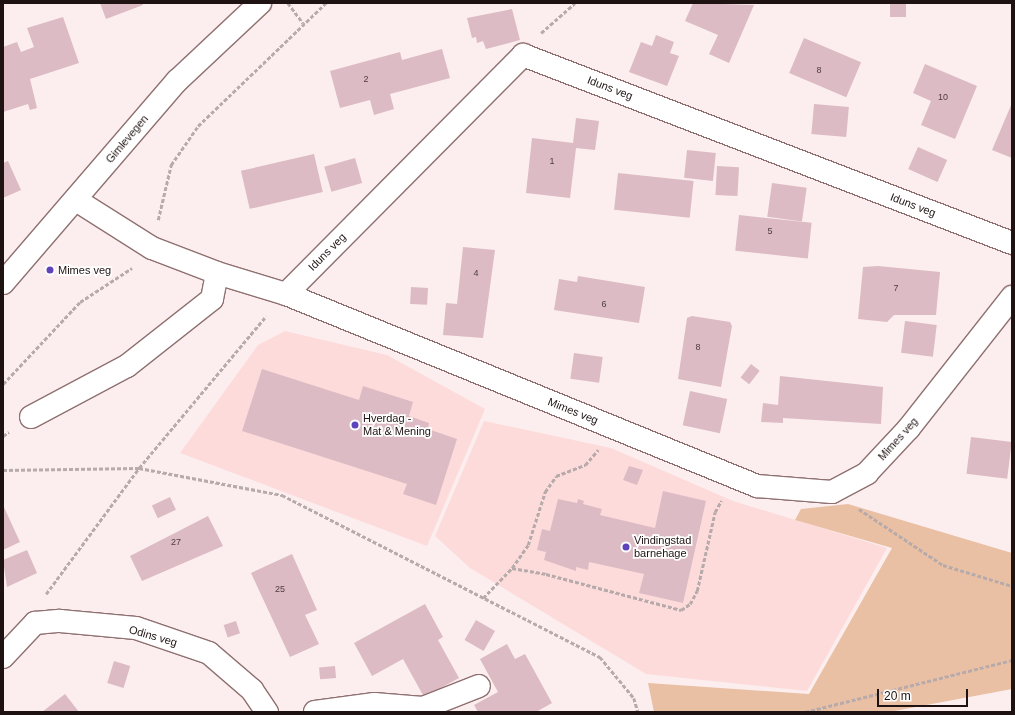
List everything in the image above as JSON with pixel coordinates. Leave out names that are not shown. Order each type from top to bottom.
[{"type":"street","name":"Gimlevegen","points":[[3,283],[177,81],[260,3]]},
{"type":"street","name":"Iduns veg","points":[[286,294],[523,55],[1012,243]]},
{"type":"street","name":"Mimes veg","points":[[76,200],[152,248],[217,273],[286,294],[757,486],[832,492],[867,472],[909,428],[1012,297]]},
{"type":"street","points":[[31,417],[127,366],[212,299],[217,273]]},
{"type":"street","name":"Odins veg","points":[[35,623],[60,621],[136,628],[209,654],[252,690],[267,712]]},
{"type":"street","points":[[3,657],[35,623]]},
{"type":"street","points":[[315,712],[374,704],[423,708],[479,686]]},
{"type":"path","points":[[288,3],[303,23]]},
{"type":"path","points":[[3,384],[80,302],[140,262],[152,248],[171,165],[198,126],[303,23],[326,3]]},
{"type":"path","points":[[523,55],[549,24],[575,3]]},
{"type":"path","points":[[35,623],[49,588],[139,468],[286,294]]},
{"type":"path","points":[[483,598],[512,568],[528,545],[545,492],[556,476],[585,465],[613,427]]},
{"type":"path","points":[[3,470],[139,468],[282,494],[600,657],[634,698],[638,712]]},
{"type":"path","points":[[512,568],[546,574],[681,610],[690,604],[697,591],[715,512],[736,477]]},
{"type":"path","points":[[832,492],[942,565],[1012,586]]},
{"type":"path","points":[[805,712],[1012,660]]},
{"type":"shaded area","points":[[285,331],[387,355],[485,409],[427,546],[180,453],[258,345]]},
{"type":"shaded area","points":[[484,421],[611,448],[733,501],[887,548],[807,691],[646,674],[470,568],[435,536]]},
{"type":"shaded area","points":[[848,504],[1012,553],[1012,689],[889,712],[654,712],[648,683],[809,694],[892,548],[795,520],[801,509]]},
{"type":"building","points":[[100,3],[142,3],[143,5],[106,19]]},
{"type":"building","points":[[693,3],[754,5],[729,63],[709,54],[718,35],[685,21]]},
{"type":"building","points":[[890,4],[906,4],[906,17],[890,17]]},
{"type":"building","points":[[512,9],[520,40],[486,49],[483,41],[477,43],[476,37],[472,38],[467,18]]},
{"type":"building","points":[[63,17],[79,63],[30,79],[37,108],[30,110],[28,104],[3,112],[3,47],[17,42],[21,52],[34,47],[27,28]]},
{"type":"building","points":[[656,35],[674,42],[670,53],[679,56],[667,86],[629,72],[641,42],[652,46]]},
{"type":"building","points":[[804,38],[861,62],[846,97],[789,73]]},
{"type":"building","points":[[442,49],[450,78],[390,94],[394,109],[374,115],[370,100],[340,108],[330,71],[400,52],[402,60]]},
{"type":"building","points":[[925,64],[977,86],[955,139],[921,125],[931,101],[913,93]]},
{"type":"building","points":[[1012,103],[1012,158],[992,150]]},
{"type":"building","points":[[814,104],[849,107],[846,137],[811,134]]},
{"type":"building","points":[[576,118],[599,121],[595,150],[576,148],[570,198],[526,193],[532,138],[573,143]]},
{"type":"building","points":[[918,147],[947,160],[937,182],[908,169]]},
{"type":"building","points":[[687,150],[716,153],[713,181],[684,178]]},
{"type":"building","points":[[314,154],[323,192],[250,209],[241,171]]},
{"type":"building","points":[[355,158],[362,183],[331,192],[324,167]]},
{"type":"building","points":[[8,161],[21,190],[3,198],[3,163]]},
{"type":"building","points":[[717,166],[739,167],[737,196],[715,195]]},
{"type":"building","points":[[618,173],[694,181],[690,218],[614,210]]},
{"type":"building","points":[[772,183],[807,188],[802,222],[767,217]]},
{"type":"building","points":[[739,215],[812,223],[808,258],[735,251]]},
{"type":"building","points":[[463,247],[495,250],[483,338],[443,335],[446,303],[457,304]]},
{"type":"building","points":[[878,266],[940,272],[936,315],[894,315],[887,322],[858,319],[863,267]]},
{"type":"building","points":[[578,276],[645,287],[639,323],[554,310],[559,279],[577,282]]},
{"type":"building","points":[[411,287],[428,288],[427,305],[410,304]]},
{"type":"building","points":[[692,316],[730,322],[732,326],[721,387],[678,379],[687,318]]},
{"type":"building","points":[[905,321],[937,325],[933,357],[901,353]]},
{"type":"building","points":[[574,353],[603,357],[599,383],[570,379]]},
{"type":"building","points":[[751,364],[760,371],[749,384],[741,377]]},
{"type":"building","points":[[262,369],[359,400],[363,386],[413,402],[409,416],[429,423],[428,429],[457,439],[436,505],[403,494],[407,484],[242,431]]},
{"type":"building","points":[[780,376],[883,387],[881,424],[783,418],[783,423],[761,422],[763,403],[778,405]]},
{"type":"building","points":[[690,391],[727,399],[720,433],[683,425]]},
{"type":"building","points":[[971,437],[1012,442],[1007,479],[966,474]]},
{"type":"building","points":[[629,466],[643,470],[637,485],[623,480]]},
{"type":"building","points":[[663,491],[706,501],[683,603],[639,593],[644,574],[589,562],[588,570],[576,567],[576,571],[544,560],[546,552],[537,550],[542,529],[550,531],[558,499],[577,503],[578,499],[584,501],[583,504],[602,509],[600,515],[655,528]]},
{"type":"building","points":[[170,497],[176,510],[158,518],[152,505]]},
{"type":"building","points":[[3,505],[20,542],[3,550]]},
{"type":"building","points":[[208,516],[223,546],[142,581],[130,556]]},
{"type":"building","points":[[27,550],[37,573],[7,587],[3,560]]},
{"type":"building","points":[[292,554],[317,610],[305,615],[319,644],[290,657],[251,573]]},
{"type":"building","points":[[425,604],[443,637],[438,640],[459,678],[424,697],[403,659],[372,676],[354,643]]},
{"type":"building","points":[[476,620],[495,631],[484,651],[464,640]]},
{"type":"building","points":[[236,621],[240,633],[228,637],[224,625]]},
{"type":"building","points":[[507,644],[515,659],[525,654],[552,703],[536,712],[478,712],[474,705],[498,692],[480,659]]},
{"type":"building","points":[[114,661],[130,666],[124,688],[107,683]]},
{"type":"building","points":[[335,666],[336,678],[320,679],[319,667]]},
{"type":"building","points":[[65,694],[79,712],[42,712]]},
{"type":"place","name":"Mimes veg","points":[[50,270]]},
{"type":"place","name":"Hverdag - Mat & Mening","points":[[355,425]]},
{"type":"place","name":"Vindingstad barnehage","points":[[626,547]]}]
